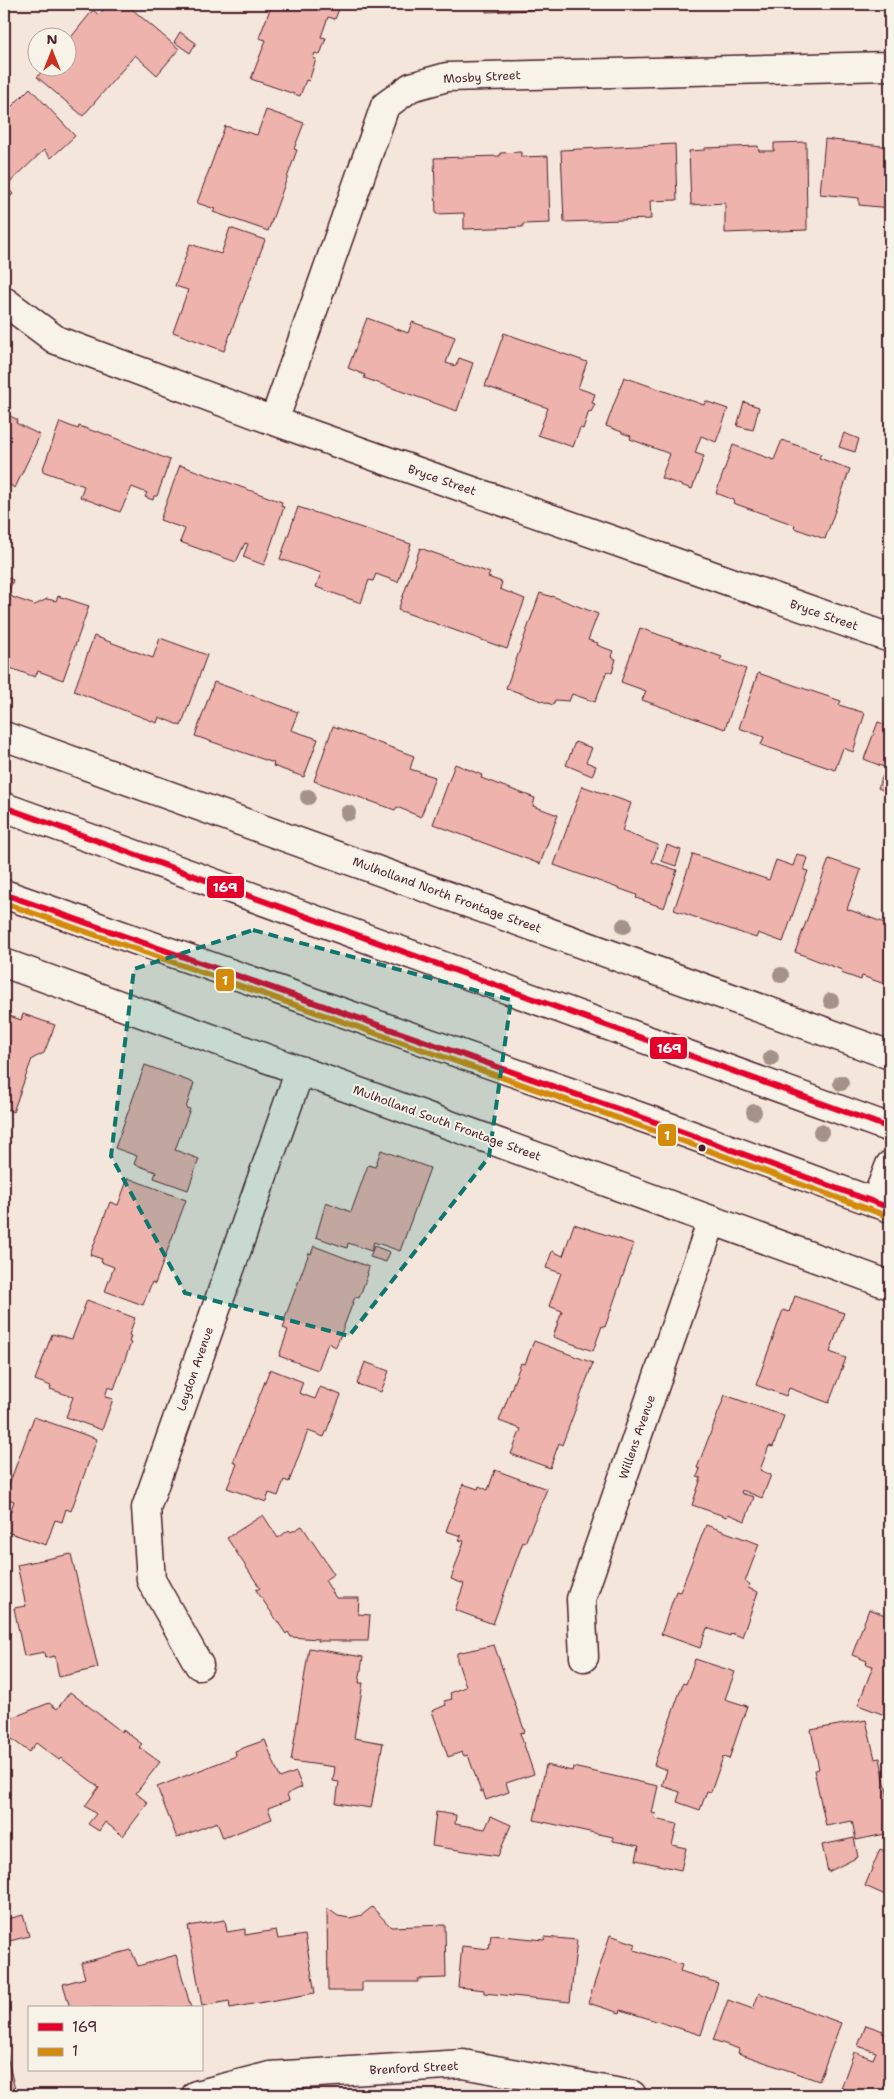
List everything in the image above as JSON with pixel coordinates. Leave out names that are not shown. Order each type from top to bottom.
[{"type":"street","name":"Mosby Street","points":[[274,421],[384,106],[411,87],[447,77],[890,66]]},
{"type":"street","name":"Bryce Street","points":[[4,300],[56,340],[274,421],[890,638]]},
{"type":"street","name":"Mulholland North Frontage Street","points":[[4,736],[890,1055]]},
{"type":"street","points":[[4,808],[890,1128]]},
{"type":"street","points":[[4,894],[672,1128],[883,1206],[890,1165]]},
{"type":"street","name":"Mulholland South Frontage Street","points":[[4,963],[890,1285]]},
{"type":"street","name":"Leydon Avenue","points":[[199,1665],[151,1580],[146,1508],[300,1070]]},
{"type":"street","name":"Willens Avenue","points":[[584,1657],[581,1599],[712,1220]]},
{"type":"street","name":"Brenford Street","points":[[196,2095],[270,2076],[463,2064],[632,2095]]},
{"type":"highlighted area","points":[[253,930],[511,1000],[489,1157],[349,1336],[185,1293],[111,1156],[134,969]]},
{"type":"building","points":[[108,4],[126,4],[179,49],[157,75],[135,55],[83,116],[38,78],[78,78],[78,29],[93,10],[99,15]]},
{"type":"building","points":[[272,4],[341,4],[335,19],[328,17],[321,37],[326,38],[320,55],[315,53],[313,58],[316,59],[309,81],[306,80],[300,96],[251,79],[266,40],[259,38]]},
{"type":"building","points":[[486,4],[571,4],[571,8],[486,12]]},
{"type":"building","points":[[629,4],[684,4],[629,6]]},
{"type":"building","points":[[180,32],[196,43],[190,53],[174,42]]},
{"type":"building","points":[[30,88],[75,136],[51,158],[44,150],[6,186],[13,194],[4,203],[4,108],[6,105],[9,109]]},
{"type":"building","points":[[266,110],[304,123],[294,149],[297,150],[268,231],[213,212],[215,209],[197,203],[225,126],[257,135]]},
{"type":"building","points":[[825,139],[890,147],[890,208],[859,205],[859,198],[820,194]]},
{"type":"building","points":[[806,142],[807,230],[725,233],[725,203],[691,205],[689,151],[705,150],[705,148],[758,146],[759,151],[774,151],[774,143]]},
{"type":"building","points":[[675,144],[677,200],[650,201],[651,219],[564,222],[561,150]]},
{"type":"building","points":[[521,152],[521,157],[548,156],[550,223],[523,224],[523,227],[464,229],[464,213],[436,214],[434,158],[500,156],[500,153]]},
{"type":"building","points":[[230,228],[265,240],[224,351],[173,332],[188,290],[175,286],[190,244],[221,254]]},
{"type":"building","points":[[367,318],[408,333],[412,322],[455,337],[446,363],[456,366],[459,358],[473,363],[457,411],[364,378],[365,375],[348,368]]},
{"type":"building","points":[[504,333],[587,362],[578,388],[595,394],[592,403],[595,404],[591,412],[589,411],[583,429],[580,428],[573,447],[538,435],[548,408],[485,386]]},
{"type":"building","points":[[624,377],[704,405],[705,401],[728,409],[716,442],[701,436],[695,453],[704,456],[692,489],[661,478],[670,454],[630,439],[631,436],[606,426]]},
{"type":"building","points":[[744,402],[759,407],[753,430],[737,426]]},
{"type":"building","points":[[4,413],[18,420],[16,423],[40,435],[15,488],[4,482]]},
{"type":"building","points":[[60,422],[78,429],[79,426],[97,431],[170,460],[157,496],[154,496],[153,500],[145,497],[147,493],[132,487],[120,512],[80,497],[84,486],[42,471]]},
{"type":"building","points":[[844,433],[859,439],[855,452],[839,447]]},
{"type":"building","points":[[782,440],[821,454],[819,458],[850,469],[825,539],[794,528],[795,525],[733,503],[734,500],[716,493],[733,445],[774,460]]},
{"type":"building","points":[[180,465],[282,502],[281,506],[284,507],[264,565],[243,557],[248,544],[245,543],[236,562],[180,542],[185,529],[160,520]]},
{"type":"building","points":[[298,507],[411,544],[398,582],[376,574],[373,581],[369,580],[361,603],[316,587],[321,573],[280,559]]},
{"type":"building","points":[[420,548],[490,573],[488,577],[502,582],[500,589],[525,599],[507,649],[398,610]]},
{"type":"building","points":[[4,576],[13,580],[9,591],[12,597],[35,605],[47,599],[56,601],[58,596],[89,606],[63,680],[38,671],[35,677],[10,668],[9,670],[4,669]]},
{"type":"building","points":[[540,593],[598,614],[588,640],[613,651],[611,657],[616,659],[612,673],[607,671],[595,702],[572,694],[569,701],[555,700],[553,705],[506,688]]},
{"type":"building","points":[[640,628],[722,657],[720,660],[746,669],[725,729],[642,700],[646,691],[621,682]]},
{"type":"building","points":[[94,636],[153,658],[160,638],[207,655],[181,726],[159,717],[157,723],[74,691]]},
{"type":"building","points":[[758,673],[841,701],[839,705],[865,713],[853,752],[843,748],[835,770],[761,745],[764,737],[739,728]]},
{"type":"building","points":[[214,682],[298,712],[291,730],[318,739],[304,777],[273,766],[274,763],[195,736]]},
{"type":"building","points":[[878,722],[890,726],[890,793],[878,788],[886,768],[864,759]]},
{"type":"building","points":[[333,726],[414,756],[410,769],[435,777],[421,817],[397,807],[395,810],[314,781]]},
{"type":"building","points":[[575,742],[592,748],[586,762],[596,766],[592,776],[566,765]]},
{"type":"building","points":[[455,764],[482,775],[481,778],[535,798],[533,806],[558,815],[540,864],[433,824]]},
{"type":"building","points":[[582,786],[631,803],[622,831],[658,845],[652,862],[677,870],[664,908],[636,898],[637,895],[554,865]]},
{"type":"building","points":[[667,845],[681,850],[676,866],[661,861]]},
{"type":"building","points":[[693,854],[769,880],[776,860],[793,866],[797,854],[808,858],[804,870],[808,871],[783,942],[758,933],[756,938],[674,910]]},
{"type":"building","points":[[829,859],[861,870],[847,909],[890,925],[890,986],[862,976],[861,980],[841,973],[842,970],[795,952]]},
{"type":"building","points":[[4,1014],[21,1020],[23,1014],[55,1025],[44,1053],[32,1059],[13,1112],[4,1108]]},
{"type":"building","points":[[145,1065],[194,1083],[186,1108],[190,1109],[175,1150],[199,1159],[188,1190],[154,1178],[156,1172],[134,1164],[137,1156],[115,1148]]},
{"type":"building","points":[[381,1150],[430,1168],[400,1251],[374,1242],[371,1251],[348,1243],[347,1248],[316,1237],[326,1202],[351,1212],[368,1165],[375,1167]]},
{"type":"building","points":[[128,1178],[186,1200],[155,1284],[152,1282],[143,1305],[105,1291],[114,1267],[101,1262],[102,1259],[90,1255],[110,1202],[118,1205]]},
{"type":"building","points":[[574,1224],[634,1244],[605,1327],[602,1326],[593,1351],[553,1337],[562,1311],[549,1306],[561,1273],[546,1268],[552,1251],[563,1256]]},
{"type":"building","points":[[314,1246],[369,1267],[359,1298],[355,1297],[336,1347],[328,1343],[318,1370],[279,1356],[288,1330],[283,1328],[286,1321],[284,1320],[309,1253],[311,1254]]},
{"type":"building","points":[[374,1246],[390,1252],[386,1262],[370,1257]]},
{"type":"building","points":[[795,1296],[844,1313],[830,1352],[846,1358],[829,1403],[789,1388],[786,1396],[756,1385],[783,1310],[789,1312]]},
{"type":"building","points":[[87,1300],[135,1318],[129,1335],[131,1336],[129,1342],[131,1343],[114,1389],[108,1387],[105,1397],[113,1399],[102,1430],[66,1417],[73,1397],[50,1389],[51,1386],[35,1380],[52,1334],[72,1339]]},
{"type":"building","points":[[534,1341],[593,1363],[562,1445],[559,1443],[550,1468],[511,1454],[521,1429],[499,1421],[521,1363],[525,1364]]},
{"type":"building","points":[[365,1362],[389,1371],[381,1392],[357,1384]]},
{"type":"building","points":[[270,1369],[303,1382],[299,1393],[315,1399],[320,1387],[341,1395],[324,1437],[308,1431],[289,1482],[284,1480],[278,1496],[269,1493],[266,1502],[227,1488],[237,1464],[233,1462]]},
{"type":"building","points":[[725,1395],[784,1416],[773,1447],[769,1446],[760,1470],[771,1475],[762,1498],[742,1490],[741,1493],[754,1497],[745,1521],[728,1514],[727,1517],[692,1505],[701,1478],[697,1477],[700,1469],[697,1468]]},
{"type":"building","points":[[34,1417],[97,1439],[71,1511],[66,1509],[62,1522],[55,1520],[46,1545],[4,1531],[14,1501],[4,1498]]},
{"type":"building","points":[[495,1470],[547,1489],[525,1543],[523,1542],[493,1624],[455,1610],[464,1584],[451,1579],[464,1541],[459,1540],[461,1536],[446,1531],[463,1484],[478,1489],[479,1486],[488,1490]]},
{"type":"building","points":[[263,1515],[278,1538],[289,1530],[291,1532],[302,1526],[334,1574],[325,1580],[336,1598],[359,1598],[358,1614],[370,1615],[368,1641],[318,1641],[318,1639],[291,1637],[288,1632],[286,1634],[256,1590],[260,1588],[227,1538]]},
{"type":"building","points":[[706,1525],[759,1544],[745,1582],[750,1584],[748,1588],[758,1592],[742,1637],[731,1633],[730,1636],[707,1628],[700,1648],[661,1634],[676,1591],[680,1592]]},
{"type":"building","points":[[71,1554],[98,1668],[59,1677],[55,1656],[45,1658],[44,1652],[24,1656],[14,1608],[26,1606],[17,1565]]},
{"type":"building","points":[[869,1609],[885,1615],[886,1612],[889,1613],[890,1609],[890,1717],[858,1705],[873,1666],[866,1664],[867,1661],[852,1655]]},
{"type":"building","points":[[494,1645],[525,1732],[520,1733],[534,1774],[506,1783],[509,1792],[486,1800],[483,1791],[481,1792],[468,1755],[464,1756],[462,1752],[448,1757],[432,1711],[446,1705],[444,1701],[452,1699],[450,1693],[466,1687],[457,1660],[457,1653]]},
{"type":"building","points":[[309,1648],[363,1657],[359,1683],[363,1683],[354,1738],[383,1743],[371,1808],[336,1803],[339,1782],[333,1781],[335,1767],[291,1761]]},
{"type":"building","points":[[695,1659],[735,1672],[725,1699],[747,1706],[729,1759],[723,1757],[711,1792],[707,1791],[700,1810],[677,1802],[680,1792],[662,1786],[667,1770],[654,1765],[683,1683],[686,1684]]},
{"type":"building","points":[[70,1692],[122,1732],[123,1730],[142,1744],[139,1747],[160,1762],[136,1793],[148,1803],[123,1836],[105,1822],[99,1831],[88,1824],[96,1814],[85,1806],[99,1787],[61,1758],[59,1760],[36,1743],[29,1752],[4,1733],[4,1721],[49,1703],[57,1709]]},
{"type":"building","points":[[866,1720],[875,1759],[880,1758],[890,1807],[890,1833],[856,1840],[852,1821],[826,1826],[814,1770],[819,1769],[811,1730]]},
{"type":"building","points":[[265,1740],[280,1778],[296,1772],[302,1787],[287,1794],[289,1800],[268,1808],[272,1819],[223,1838],[217,1822],[177,1838],[157,1787],[236,1756],[235,1751]]},
{"type":"building","points":[[546,1765],[572,1771],[573,1767],[658,1786],[652,1813],[656,1814],[655,1819],[677,1824],[672,1845],[686,1848],[681,1870],[636,1860],[639,1846],[613,1841],[613,1837],[534,1820]]},
{"type":"building","points":[[436,1812],[456,1815],[455,1824],[485,1829],[491,1816],[511,1825],[498,1856],[432,1846]]},
{"type":"building","points":[[854,1838],[858,1857],[828,1872],[822,1845]]},
{"type":"building","points":[[880,1849],[890,1853],[890,1897],[865,1886]]},
{"type":"building","points":[[372,1907],[391,1927],[445,1925],[446,1978],[418,1979],[418,1982],[362,1982],[362,1991],[328,1991],[327,1908],[338,1916],[350,1918],[362,1915]]},
{"type":"building","points":[[23,1915],[29,1936],[6,1942],[4,1920]]},
{"type":"building","points":[[225,1920],[227,1932],[245,1929],[245,1935],[276,1930],[278,1939],[305,1935],[315,1993],[230,2008],[229,2001],[202,2006],[188,1926]]},
{"type":"building","points":[[491,1935],[544,1940],[545,1937],[577,1940],[570,2002],[484,1993],[484,1990],[458,1987],[462,1946],[489,1949]]},
{"type":"building","points":[[610,1935],[636,1944],[634,1950],[682,1965],[680,1971],[718,1983],[701,2035],[621,2010],[620,2013],[588,2003]]},
{"type":"building","points":[[131,1950],[138,1966],[176,1955],[190,2006],[69,2006],[63,1984],[85,1978],[81,1963]]},
{"type":"building","points":[[759,1993],[841,2023],[819,2081],[738,2053],[739,2049],[713,2040],[728,2000],[753,2009]]},
{"type":"building","points":[[866,2025],[883,2031],[882,2033],[890,2036],[890,2095],[860,2095],[841,2088],[854,2052],[873,2059],[876,2052],[858,2046]]},
{"type":"building","points":[[4,2043],[15,2090],[4,2093]]},
{"type":"transit line","name":"169","points":[[4,807],[890,1128]]},
{"type":"transit line","name":"169","points":[[4,894],[672,1128],[890,1208]]},
{"type":"transit line","name":"1","points":[[4,903],[669,1136],[887,1216]]}]
